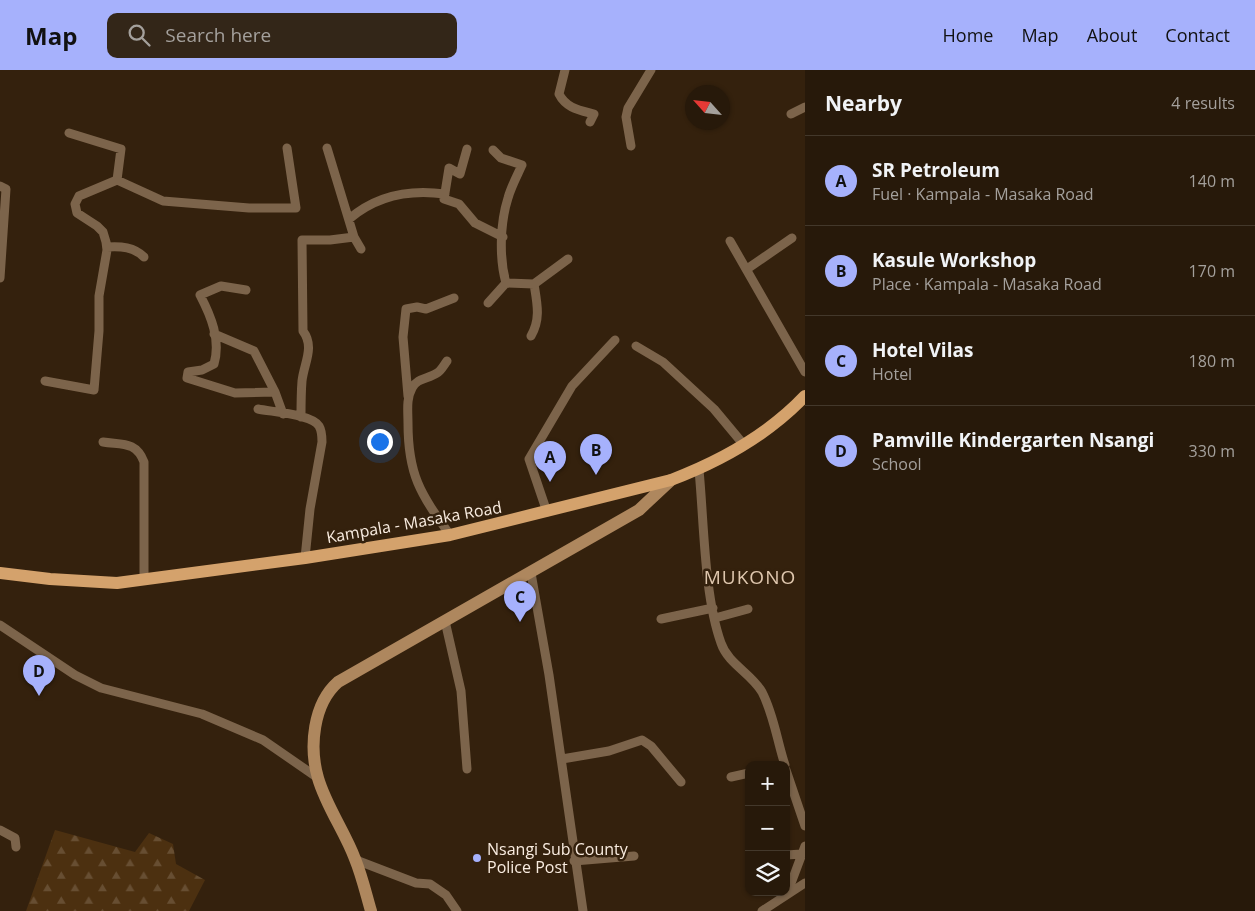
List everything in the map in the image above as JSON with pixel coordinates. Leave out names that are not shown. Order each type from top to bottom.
[{"type":"main road","name":"Kampala - Masaka Road","points":[[0,573],[50,579],[117,583],[305,558],[450,535],[671,480],[699,470],[762,434],[805,396]]},
{"type":"street","points":[[565,70],[558,94],[562,100],[573,108],[594,114],[590,122]]},
{"type":"street","points":[[631,146],[626,117],[628,108],[651,70]]},
{"type":"street","points":[[791,114],[805,107]]},
{"type":"street","points":[[69,133],[121,149],[117,180]]},
{"type":"street","points":[[45,381],[94,390],[100,331],[99,296],[107,247],[103,232],[77,213],[75,204],[79,196],[117,180],[163,201],[249,208],[296,208],[288,148]]},
{"type":"street","points":[[327,148],[354,237],[362,249]]},
{"type":"street","points":[[468,149],[460,174],[449,168],[444,199],[458,204],[475,223],[503,236]]},
{"type":"street","points":[[493,150],[502,158],[522,165],[507,198],[502,268],[506,284]]},
{"type":"street","points":[[0,186],[6,189],[0,278]]},
{"type":"street","points":[[349,219],[370,203],[406,191],[445,194]]},
{"type":"street","points":[[301,417],[302,380],[309,348],[308,338],[303,331],[302,240],[354,237]]},
{"type":"street","points":[[747,269],[792,238]]},
{"type":"street","points":[[730,241],[805,372]]},
{"type":"street","points":[[107,247],[118,246],[138,250],[144,257]]},
{"type":"street","points":[[488,303],[506,284],[534,284],[568,259]]},
{"type":"street","points":[[532,336],[538,325],[538,304],[534,284]]},
{"type":"street","points":[[246,290],[221,286],[200,295],[212,320],[217,354],[214,364],[202,370],[188,372],[187,378],[235,393],[275,392]]},
{"type":"street","points":[[450,535],[423,498],[412,474],[408,446],[408,399],[403,337],[406,309],[417,307],[426,309],[454,298]]},
{"type":"street","points":[[214,334],[254,352],[275,392],[283,414]]},
{"type":"street","points":[[547,512],[530,459],[572,386],[615,340]]},
{"type":"street","points":[[636,346],[663,362],[714,409],[744,445]]},
{"type":"street","points":[[408,399],[412,388],[418,381],[438,373],[447,361]]},
{"type":"street","points":[[258,409],[312,419],[319,425],[322,442],[310,509],[305,558]]},
{"type":"street","points":[[102,442],[131,446],[139,451],[144,462],[144,580]]},
{"type":"street","points":[[699,470],[715,618],[725,651],[751,676],[762,692],[771,715],[782,761]]},
{"type":"street","points":[[371,911],[356,860],[318,778],[315,728],[318,711],[330,689],[338,682],[639,510],[671,480]]},
{"type":"street","points":[[531,572],[562,759],[574,861],[583,911]]},
{"type":"street","points":[[661,619],[713,608]]},
{"type":"street","points":[[715,618],[748,609]]},
{"type":"street","points":[[445,621],[461,691],[468,769]]},
{"type":"street","points":[[0,625],[75,676],[101,688],[211,718],[263,740],[318,778]]},
{"type":"street","points":[[562,759],[609,751],[642,740],[651,746],[681,782]]},
{"type":"street","points":[[732,778],[745,774]]},
{"type":"street","points":[[790,785],[805,826]]},
{"type":"street","points":[[0,830],[15,838],[16,847]]},
{"type":"street","points":[[790,854],[803,850]]},
{"type":"street","points":[[790,886],[803,850]]},
{"type":"street","points":[[574,861],[634,856]]},
{"type":"street","points":[[356,860],[416,884],[430,884],[446,895],[457,911]]},
{"type":"street","points":[[790,892],[805,883]]},
{"type":"street","points":[[762,911],[784,896]]},
{"type":"green space","points":[[55,830],[135,852],[149,833],[173,844],[176,864],[205,880],[189,911],[26,911]]},
{"type":"place","name":"Kasule Workshop","points":[[596,475]]},
{"type":"place","name":"SR Petroleum","points":[[550,482]]},
{"type":"place","name":"Hotel Vilas","points":[[520,622]]},
{"type":"place","name":"Pamville Kindergarten Nsangi","points":[[39,696]]},
{"type":"place","name":"Nsangi Sub County Police Post","points":[[477,858]]},
{"type":"district","name":"MUKONO","points":[[750,577]]}]
